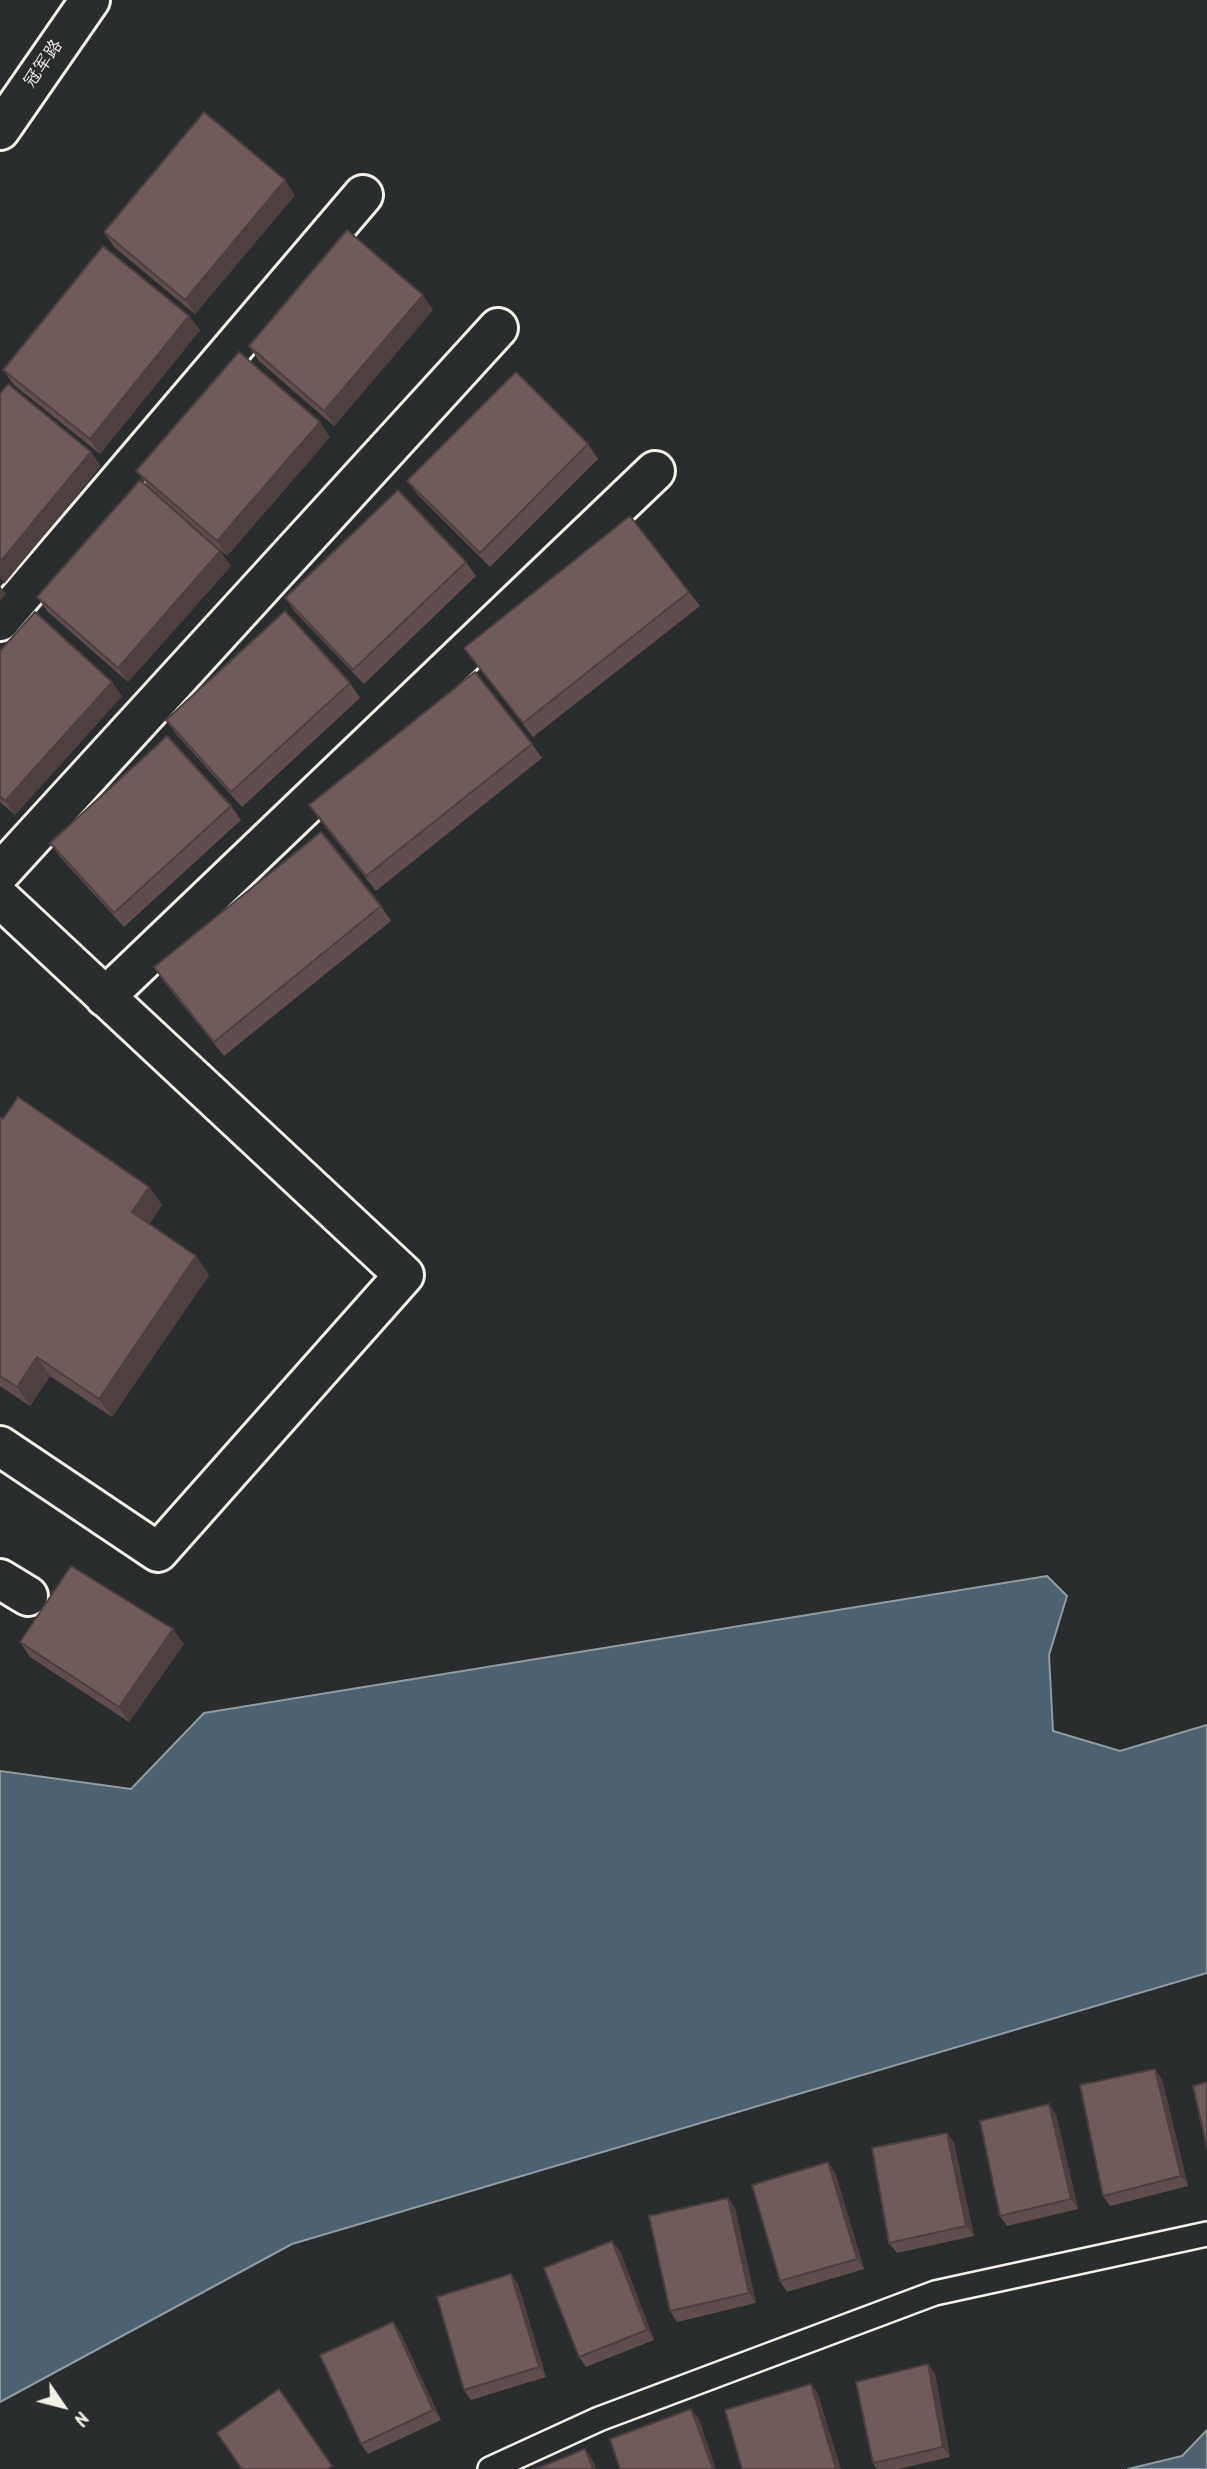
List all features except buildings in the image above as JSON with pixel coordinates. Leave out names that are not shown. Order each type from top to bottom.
[{"type":"street","name":"冠军路","points":[[0,130],[90,0]]},
{"type":"street","points":[[0,621],[363,195]]},
{"type":"street","points":[[0,873],[498,328]]},
{"type":"street","points":[[105,997],[655,471]]},
{"type":"street","points":[[0,898],[404,1275],[158,1552],[0,1446]]},
{"type":"lane","points":[[490,2469],[599,2420],[935,2293],[1207,2234]]},
{"type":"water","points":[[1047,1576],[1067,1596],[1049,1655],[1053,1731],[1120,1751],[1207,1725],[1207,1973],[292,2244],[0,2402],[0,1771],[131,1789],[204,1713]]},
{"type":"water","points":[[1207,2430],[1207,2469],[1128,2469],[1182,2456]]}]
